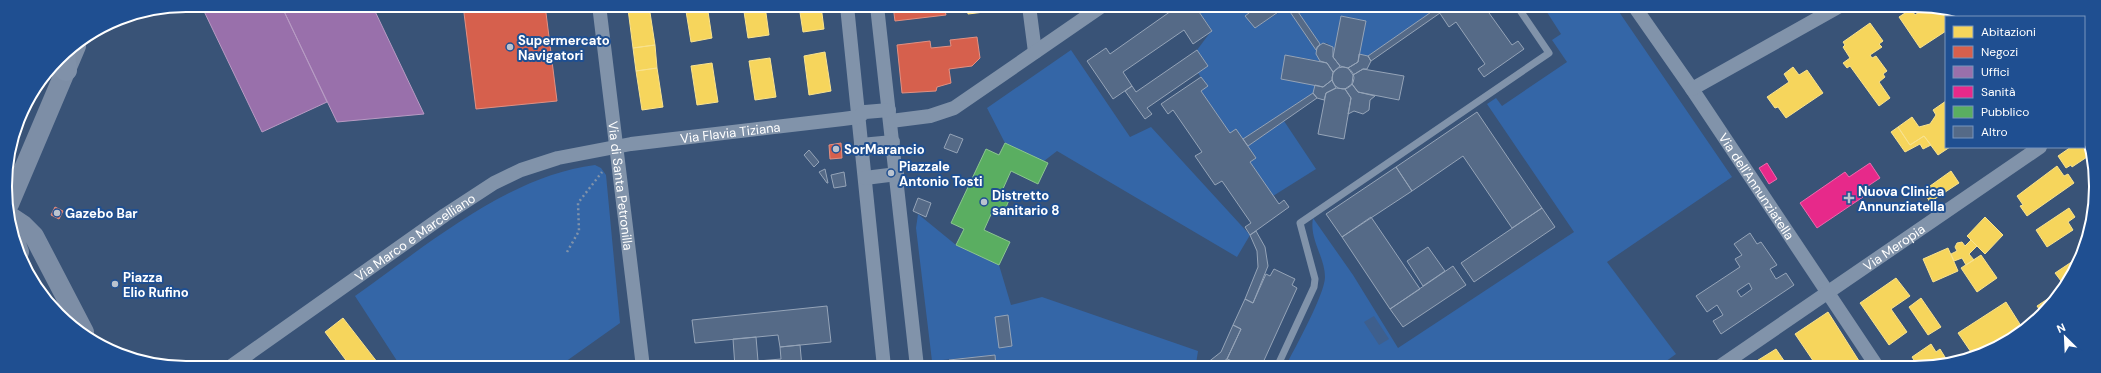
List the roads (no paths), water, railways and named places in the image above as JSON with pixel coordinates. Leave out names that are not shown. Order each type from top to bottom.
[{"type":"main road","points":[[12,196],[65,62]]},
{"type":"main road","points":[[15,220],[34,236],[81,325]]},
{"type":"street","name":"Via di Santa Petronilla","points":[[600,12],[642,361]]},
{"type":"street","points":[[848,12],[883,361]]},
{"type":"street","points":[[879,12],[916,361]]},
{"type":"street","points":[[1030,12],[1034,52]]},
{"type":"street","points":[[858,117],[865,112],[890,115],[930,116],[954,108],[1093,12]]},
{"type":"street","name":"Via dell'Annunziatella","points":[[1638,12],[1692,89],[1873,361]]},
{"type":"street","points":[[1692,89],[1829,12]]},
{"type":"street","name":"Via Flavia Tiziana","points":[[617,146],[858,117]]},
{"type":"street","points":[[861,146],[893,142]]},
{"type":"street","name":"Via Marco e Marcelliano","points":[[237,361],[445,214],[494,183],[521,170],[546,161],[617,146]]},
{"type":"street","name":"Via Meropia","points":[[1730,361],[2039,148]]},
{"type":"street","points":[[865,178],[897,174]]},
{"type":"lane","points":[[1280,361],[1314,288],[1315,279],[1300,222],[1549,53],[1521,12]]},
{"type":"place","name":"Supermercato Navigatori","points":[[510,47]]},
{"type":"place","name":"SorMarancio","points":[[836,149]]},
{"type":"place","name":"Piazzale Antonio Tosti","points":[[891,173]]},
{"type":"place","name":"Nuova Clinica Annunziatella","points":[[1849,198]]},
{"type":"place","name":"Distretto sanitario 8","points":[[984,202]]},
{"type":"place","name":"Gazebo Bar","points":[[57,213]]},
{"type":"place","name":"Piazza Elio Rufino","points":[[115,284]]}]
